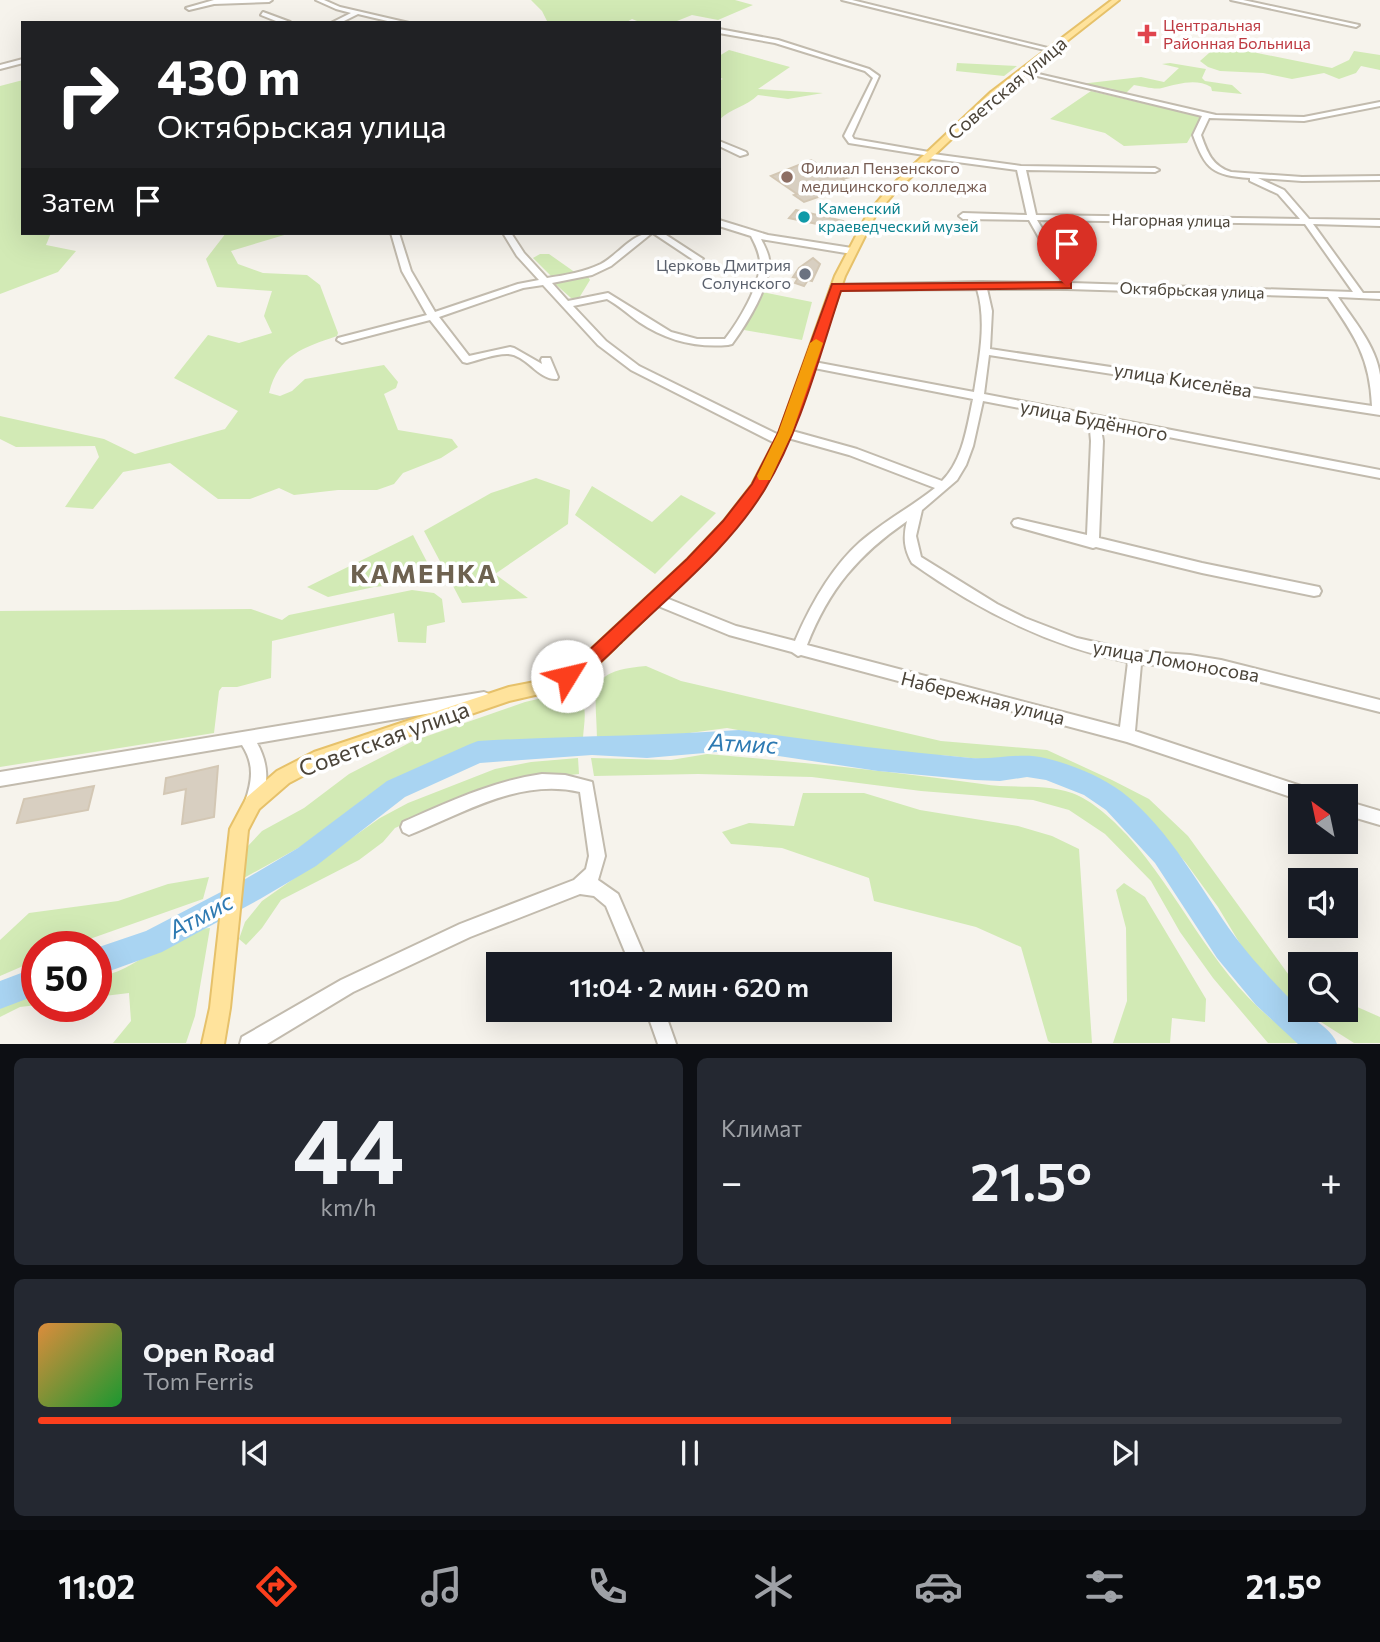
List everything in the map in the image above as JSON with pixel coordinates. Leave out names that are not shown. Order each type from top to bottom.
[{"type":"main road","name":"Советская улица","points":[[253,803],[284,777],[320,758],[509,694],[542,687],[567,676],[590,661],[729,525],[758,487],[783,437],[836,287],[871,215],[892,190],[994,93],[1116,0]]},
{"type":"main road","points":[[213,1044],[239,829],[253,803]]},
{"type":"street","points":[[189,8],[214,2],[269,0]]},
{"type":"street","points":[[319,0],[397,21]]},
{"type":"street","points":[[845,0],[1053,50]]},
{"type":"street","points":[[1234,0],[1356,25]]},
{"type":"street","points":[[338,21],[358,12]]},
{"type":"street","points":[[263,14],[282,21]]},
{"type":"street","points":[[721,31],[776,41],[867,70],[877,77],[848,136],[852,141],[1021,168],[1155,170]]},
{"type":"street","points":[[0,67],[21,62]]},
{"type":"street","points":[[1023,71],[1206,116],[1304,119],[1378,104]]},
{"type":"street","points":[[1206,116],[1197,135],[1206,159],[1220,171],[1243,176],[1282,192],[1360,295]]},
{"type":"street","points":[[721,144],[743,154]]},
{"type":"street","points":[[1021,168],[1032,218],[1064,273],[1067,286]]},
{"type":"street","points":[[1243,176],[1376,178],[1380,187]]},
{"type":"street","name":"Нагорная улица","points":[[963,216],[1380,223]]},
{"type":"street","points":[[721,224],[755,236],[852,251]]},
{"type":"street","points":[[396,235],[404,269],[419,300],[467,360],[510,350],[533,361],[552,377],[546,360]]},
{"type":"street","points":[[508,235],[520,254],[602,343],[635,368],[783,437],[853,452],[942,486]]},
{"type":"street","points":[[342,340],[433,316],[521,286],[589,273],[608,264],[645,235]]},
{"type":"street","points":[[660,235],[698,259]]},
{"type":"street","points":[[566,304],[608,296],[649,325],[688,343],[728,342],[737,331],[765,265],[764,251],[755,236]]},
{"type":"street","points":[[798,650],[806,629],[852,558],[916,511],[954,477],[962,463],[986,351],[988,308],[981,285]]},
{"type":"street","name":"Октябрьская улица","points":[[836,287],[1067,286],[1380,296]]},
{"type":"street","points":[[1331,295],[1367,345],[1378,377],[1379,410]]},
{"type":"street","name":"улица Киселёва","points":[[986,351],[1379,410]]},
{"type":"street","name":"улица Будённого","points":[[809,364],[1380,474]]},
{"type":"street","points":[[1087,419],[1095,429],[1097,441],[1093,542]]},
{"type":"street","name":"улица Ломоносова","points":[[916,511],[909,530],[910,549],[916,560],[937,575],[1041,630],[1073,642],[1135,657],[1199,663],[1380,706]]},
{"type":"street","points":[[1018,523],[1314,591]]},
{"type":"street","name":"Набережная улица","points":[[656,599],[734,631],[1127,735],[1288,789]]},
{"type":"street","points":[[1127,735],[1135,657]]},
{"type":"street","name":"Советская улица","points":[[0,779],[509,694]]},
{"type":"street","points":[[246,738],[258,756],[260,768],[261,779],[253,803]]},
{"type":"street","points":[[249,1044],[371,975],[466,930],[580,886],[593,873],[597,856],[587,787],[561,780],[535,782],[483,796],[409,827]]},
{"type":"street","points":[[1358,812],[1380,818]]},
{"type":"street","points":[[580,886],[597,888],[612,900],[634,952]]},
{"type":"street","points":[[659,1022],[667,1044]]},
{"type":"green space","points":[[531,0],[735,0],[753,5],[718,20],[692,15],[677,21],[547,21]]},
{"type":"green space","points":[[1218,45],[1332,68],[1349,60],[1354,51],[1380,55],[1380,70],[1361,66],[1356,73],[1339,79],[1324,73],[1292,79],[1263,73],[1220,71],[1200,61]]},
{"type":"green space","points":[[729,50],[790,67],[758,89],[823,93],[788,99],[758,95],[721,118],[721,55]]},
{"type":"green space","points":[[957,63],[1017,66],[1004,76],[956,71]]},
{"type":"green space","points":[[1162,64],[1206,69],[1202,78],[1205,81],[1232,85],[1242,94],[1212,91],[1211,87],[1205,84],[1193,82],[1159,88],[1134,85],[1125,94],[1114,92],[1113,89],[1080,84],[1141,77],[1164,82],[1179,68]]},
{"type":"green space","points":[[21,81],[21,235],[50,235],[46,245],[76,251],[58,272],[0,294],[0,86]]},
{"type":"green space","points":[[1091,91],[1202,117],[1187,143],[1124,146],[1105,133],[1050,119]]},
{"type":"green space","points":[[224,235],[284,235],[231,251],[238,264],[263,273],[307,275],[320,285],[337,336],[294,354],[279,369],[269,393],[280,396],[292,391],[305,379],[384,365],[398,382],[396,388],[384,394],[398,430],[452,439],[458,447],[441,458],[403,473],[394,484],[377,490],[338,490],[294,495],[279,488],[250,499],[218,499],[170,463],[123,472],[93,509],[65,507],[99,457],[95,446],[16,447],[0,439],[0,416],[104,439],[135,454],[225,429],[238,411],[174,378],[208,335],[239,343],[272,333],[264,316],[272,291],[217,287],[206,259]]},
{"type":"green space","points":[[540,254],[549,254],[576,273],[552,277],[533,258]]},
{"type":"green space","points":[[587,275],[590,280],[579,298],[571,298],[553,282]]},
{"type":"green space","points":[[762,292],[812,302],[802,340],[744,330]]},
{"type":"green space","points":[[536,478],[570,490],[568,524],[495,574],[528,598],[462,603],[424,531],[491,493]]},
{"type":"green space","points":[[592,486],[652,522],[681,495],[716,513],[655,574],[575,515]]},
{"type":"green space","points":[[413,535],[439,585],[422,582],[374,587],[328,597],[307,587]]},
{"type":"green space","points":[[412,590],[434,593],[442,599],[445,622],[427,626],[426,643],[398,642],[394,613],[272,641],[271,678],[237,687],[222,687],[219,691],[214,733],[0,767],[0,611],[251,609],[282,620],[289,615]]},
{"type":"green space","points":[[646,666],[681,681],[941,741],[1047,750],[1112,780],[1149,799],[1188,836],[1288,974],[1288,998],[1245,952],[1218,907],[1155,827],[1093,784],[1034,759],[1011,762],[940,755],[896,755],[848,750],[727,728],[622,742],[597,742],[598,687],[603,679],[612,673]]},
{"type":"green space","points":[[572,691],[584,705],[583,738],[503,741],[469,749],[366,797],[311,841],[242,879],[247,847],[262,831],[304,808],[349,774],[413,741],[525,702]]},
{"type":"green space","points":[[707,754],[993,785],[1050,788],[1080,796],[1102,811],[1127,835],[1227,973],[1249,999],[1305,1043],[1268,1043],[1213,978],[1180,932],[1151,881],[1105,834],[1069,810],[1033,800],[921,791],[812,777],[698,774],[594,776],[591,758],[671,760]]},
{"type":"green space","points":[[578,758],[579,774],[496,784],[395,828],[383,842],[359,860],[281,900],[262,928],[246,945],[239,939],[245,922],[262,901],[380,818],[408,803],[495,769],[531,762]]},
{"type":"green space","points":[[803,793],[864,793],[920,810],[1018,826],[1052,836],[1079,849],[1092,1043],[1048,1041],[1021,947],[976,927],[874,901],[869,878],[782,848],[731,844],[722,832],[749,823],[794,826]]},
{"type":"green space","points":[[209,877],[203,899],[112,931],[21,931],[21,967],[0,976],[0,940],[29,913],[118,901],[168,884]]},
{"type":"green space","points":[[1124,883],[1145,897],[1206,999],[1205,1022],[1172,1018],[1170,1043],[1113,1043],[1127,1001],[1126,928],[1116,890]]},
{"type":"green space","points":[[210,928],[195,1016],[186,1043],[113,1043],[131,1021],[129,993],[112,995],[112,974],[166,943],[194,931]]},
{"type":"green space","points":[[21,994],[21,1007],[0,1017],[0,1003]]},
{"type":"green space","points":[[1358,1007],[1380,1017],[1380,1043],[1354,1043],[1321,1022],[1358,1022]]},
{"type":"building","points":[[811,160],[829,171],[837,168],[850,177],[842,179],[859,190],[849,194],[841,189],[804,202],[771,176]]},
{"type":"building","points":[[796,210],[843,221],[841,229],[789,218]]},
{"type":"building","name":"Церковь Дмитрия Солунского","points":[[813,258],[820,264],[812,281],[808,280],[804,286],[795,283],[798,278],[793,277],[799,268]]},
{"type":"building","points":[[218,766],[214,817],[182,824],[186,789],[164,794],[166,778]]},
{"type":"building","points":[[94,786],[88,810],[17,823],[24,799]]},
{"type":"waterway","name":"Атмис","points":[[112,956],[152,942],[251,890],[307,857],[396,789],[478,752],[592,745],[647,747],[739,740],[878,760],[975,769],[1000,770],[1027,766],[1046,769],[1093,787],[1115,802],[1164,854],[1227,948],[1266,995],[1297,1025],[1323,1044]]},
{"type":"waterway","name":"Атмис","points":[[0,995],[21,987]]},
{"type":"slow traffic","points":[[764,476],[785,433],[816,343]]},
{"type":"place","name":"Центральная Районная Больница","points":[[1147,34]]},
{"type":"place","name":"Филиал Пензенского медицинского колледжа","points":[[787,177]]},
{"type":"place","name":"Каменский краеведческий музей","points":[[804,217]]},
{"type":"place","name":"Церковь Дмитрия Солунского","points":[[805,274]]},
{"type":"district","name":"КАМЕНКА","points":[[424,574]]},
{"type":"route","points":[[567,676],[590,661],[693,564],[729,525],[758,487],[772,464],[785,433],[836,287],[1067,286]]}]
